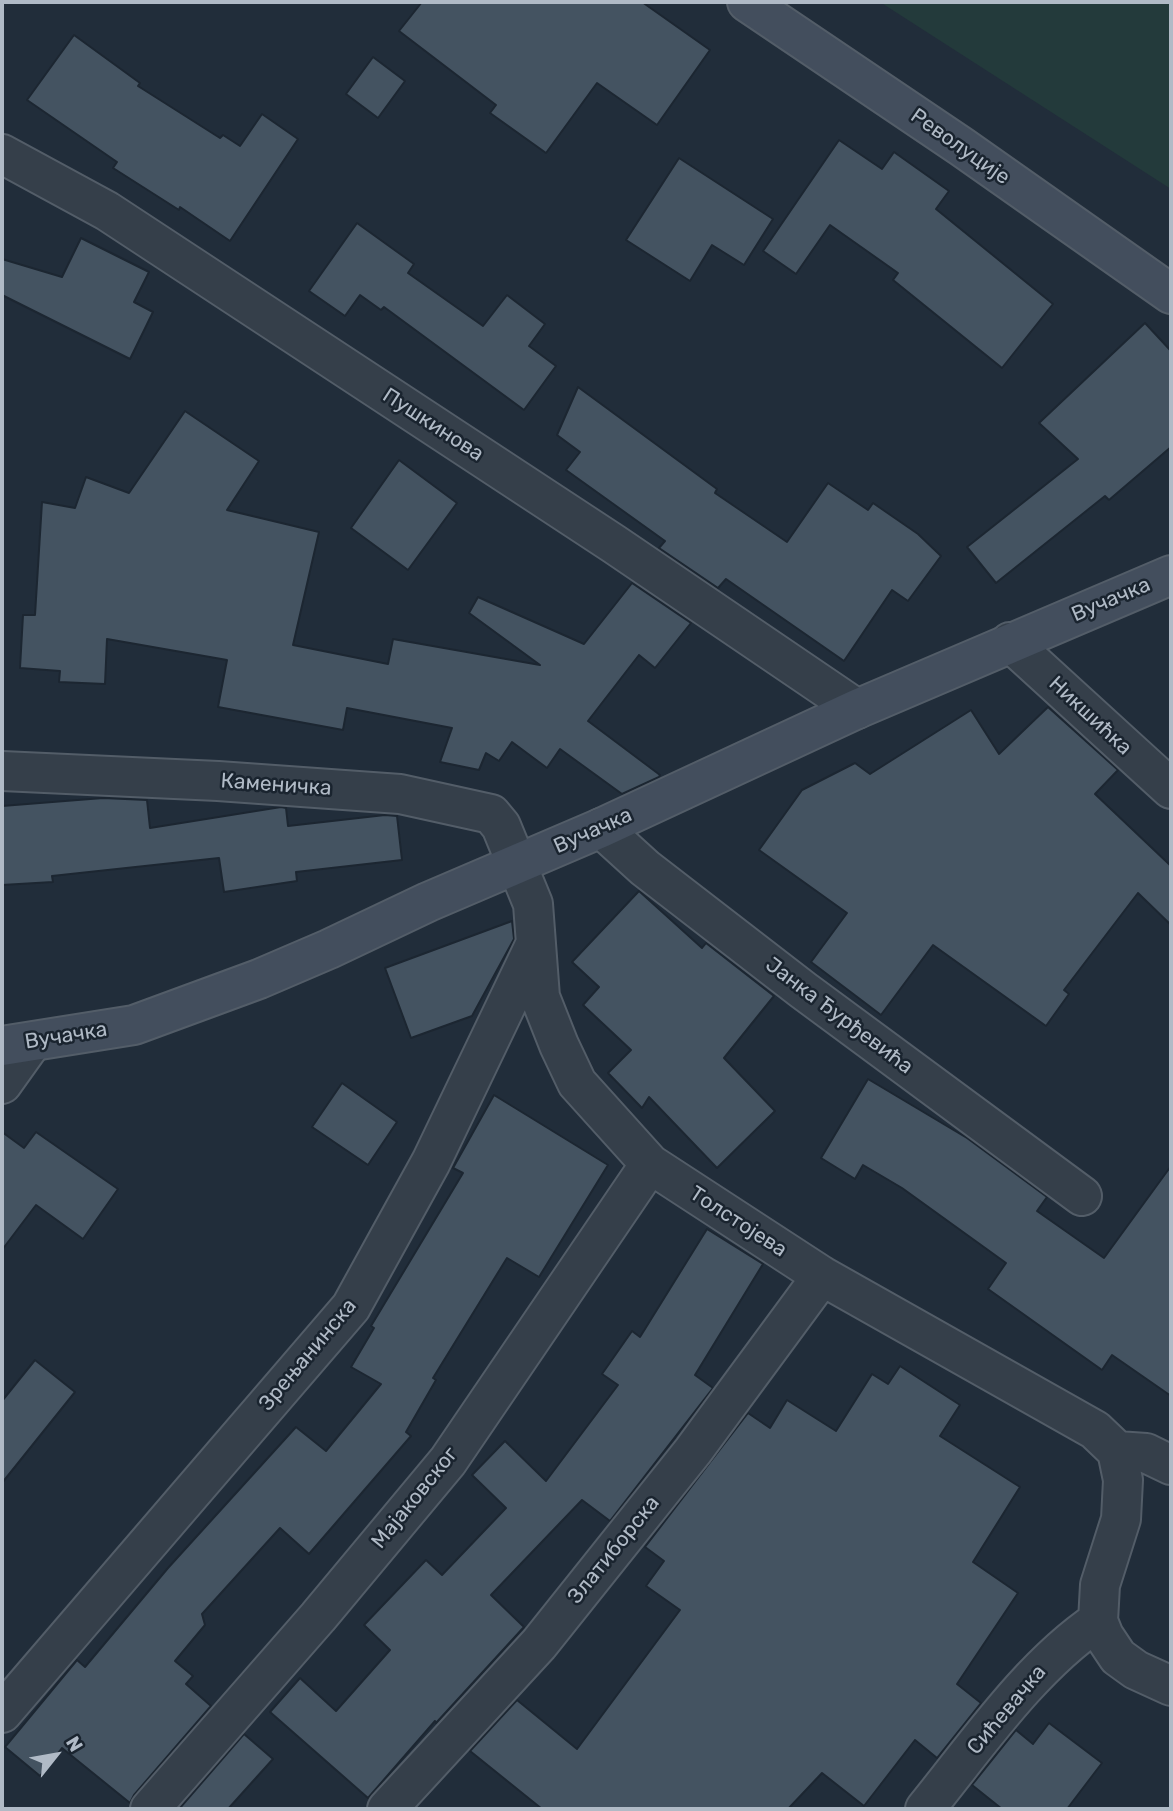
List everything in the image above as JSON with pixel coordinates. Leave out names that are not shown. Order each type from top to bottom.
[{"type":"street","name":"Револуције","points":[[747,2],[962,147],[1171,294]]},
{"type":"street","name":"Пушкинова","points":[[2,154],[107,211],[614,544],[857,709]]},
{"type":"street","name":"Вучачка","points":[[17,1044],[134,1025],[258,979],[601,828],[857,709],[1171,575]]},
{"type":"street","name":"Никшићка","points":[[1010,642],[1171,789]]},
{"type":"street","name":"Каменичка","points":[[2,771],[400,794],[491,814],[501,826],[517,864]]},
{"type":"street","name":"Јанка Ђурђевића","points":[[601,828],[645,868],[803,990],[1082,1196]]},
{"type":"street","name":"Толстојева","points":[[517,864],[533,904],[540,997],[577,1083],[650,1164],[821,1276],[1094,1430],[1118,1451]]},
{"type":"street","name":"Зрењанинска","points":[[2,1713],[351,1307],[431,1162],[535,945]]},
{"type":"street","points":[[2,1084],[17,1044]]},
{"type":"street","name":"Мајаковског","points":[[150,1809],[448,1461],[650,1164]]},
{"type":"street","name":"Златиборска","points":[[387,1809],[539,1644],[693,1451],[821,1276]]},
{"type":"street","points":[[1171,1465],[1146,1453],[1118,1451],[1123,1480],[1121,1519],[1100,1585],[1098,1621],[1118,1657],[1136,1670],[1171,1686]]},
{"type":"street","name":"Сићевачка","points":[[925,1809],[1044,1664],[1072,1639],[1098,1621]]},
{"type":"green space","points":[[880,2],[1171,2],[1171,189]]},
{"type":"building","points":[[422,2],[642,2],[710,50],[657,125],[597,83],[546,153],[490,113],[496,105],[399,31]]},
{"type":"building","points":[[74,35],[140,83],[138,86],[220,138],[223,135],[240,146],[262,114],[298,139],[230,241],[180,207],[179,210],[113,168],[117,162],[27,100]]},
{"type":"building","points":[[373,57],[405,81],[378,118],[346,94]]},
{"type":"building","points":[[839,140],[882,169],[894,152],[949,191],[936,209],[1053,304],[1002,368],[893,280],[898,273],[830,225],[796,274],[763,251]]},
{"type":"building","points":[[679,158],[773,219],[744,265],[712,245],[690,281],[626,240]]},
{"type":"building","points":[[357,223],[414,264],[408,273],[483,326],[507,295],[545,324],[529,346],[556,366],[524,410],[384,307],[381,310],[360,295],[345,316],[309,291]]},
{"type":"building","points":[[81,238],[149,272],[134,302],[153,312],[130,359],[2,295],[2,259],[62,277]]},
{"type":"building","points":[[1145,323],[1171,351],[1171,447],[1109,500],[1105,496],[996,583],[967,547],[1078,459],[1039,423]]},
{"type":"building","points":[[578,387],[717,489],[715,493],[787,542],[828,483],[868,510],[873,503],[918,534],[941,556],[908,601],[892,590],[844,661],[726,579],[718,588],[659,548],[665,541],[566,470],[580,452],[557,435]]},
{"type":"building","points":[[185,411],[259,461],[227,510],[319,532],[293,645],[388,664],[393,639],[540,665],[469,613],[478,597],[584,644],[632,583],[691,623],[655,668],[639,655],[588,721],[660,775],[659,777],[622,794],[560,749],[547,768],[512,742],[499,761],[486,753],[479,770],[440,762],[452,728],[347,708],[343,730],[218,707],[227,660],[107,639],[105,684],[59,682],[60,671],[20,668],[23,615],[35,615],[42,502],[75,508],[86,477],[129,493]]},
{"type":"building","points":[[399,460],[457,503],[408,570],[351,528]]},
{"type":"building","points":[[1048,707],[1118,770],[1095,794],[1171,866],[1171,925],[1138,893],[1064,990],[1069,994],[1046,1026],[933,945],[881,1015],[811,962],[847,913],[759,850],[802,790],[855,763],[870,774],[971,710],[999,754]]},
{"type":"building","points":[[103,798],[147,800],[150,828],[281,807],[286,808],[288,826],[397,816],[402,860],[296,872],[297,881],[224,892],[219,858],[52,876],[53,882],[2,885],[2,806]]},
{"type":"building","points":[[639,891],[702,948],[706,943],[774,996],[724,1058],[775,1111],[717,1168],[649,1097],[642,1108],[608,1073],[631,1050],[583,1005],[599,987],[572,962]]},
{"type":"building","points":[[512,921],[514,939],[472,1016],[411,1038],[385,968]]},
{"type":"building","points":[[868,1079],[967,1138],[1047,1197],[1037,1211],[1104,1258],[1171,1166],[1171,1396],[1112,1355],[1102,1370],[988,1289],[1006,1263],[902,1188],[863,1165],[855,1179],[821,1158]]},
{"type":"building","points":[[342,1083],[397,1122],[368,1165],[312,1127]]},
{"type":"building","points":[[494,1095],[608,1165],[539,1277],[507,1258],[433,1378],[436,1380],[406,1432],[411,1436],[309,1554],[280,1528],[202,1614],[205,1625],[175,1661],[193,1676],[186,1684],[211,1706],[130,1803],[62,1748],[40,1776],[5,1747],[77,1660],[85,1667],[168,1568],[296,1427],[326,1451],[381,1384],[351,1367],[374,1328],[371,1326],[463,1173],[453,1168]]},
{"type":"building","points":[[2,1132],[24,1148],[36,1132],[118,1189],[83,1239],[36,1205],[2,1250]]},
{"type":"building","points":[[707,1229],[763,1264],[695,1375],[713,1388],[610,1521],[582,1500],[491,1595],[524,1627],[436,1723],[435,1721],[368,1798],[270,1712],[300,1678],[336,1711],[390,1650],[364,1625],[426,1560],[442,1575],[506,1508],[472,1475],[505,1441],[546,1481],[618,1385],[602,1374],[632,1331],[640,1337]]},
{"type":"building","points":[[35,1360],[75,1392],[2,1483],[2,1401]]},
{"type":"building","points":[[900,1366],[960,1405],[940,1436],[1020,1487],[973,1562],[1018,1593],[957,1684],[981,1703],[937,1758],[915,1740],[864,1806],[822,1773],[788,1809],[542,1809],[470,1751],[517,1700],[577,1749],[680,1610],[646,1586],[664,1561],[645,1547],[748,1413],[770,1428],[787,1400],[836,1431],[872,1374],[888,1384]]},
{"type":"building","points":[[1049,1723],[1102,1763],[1067,1809],[1002,1809],[972,1785],[1016,1730],[1033,1744]]},
{"type":"building","points":[[244,1734],[273,1759],[228,1809],[179,1809]]}]
